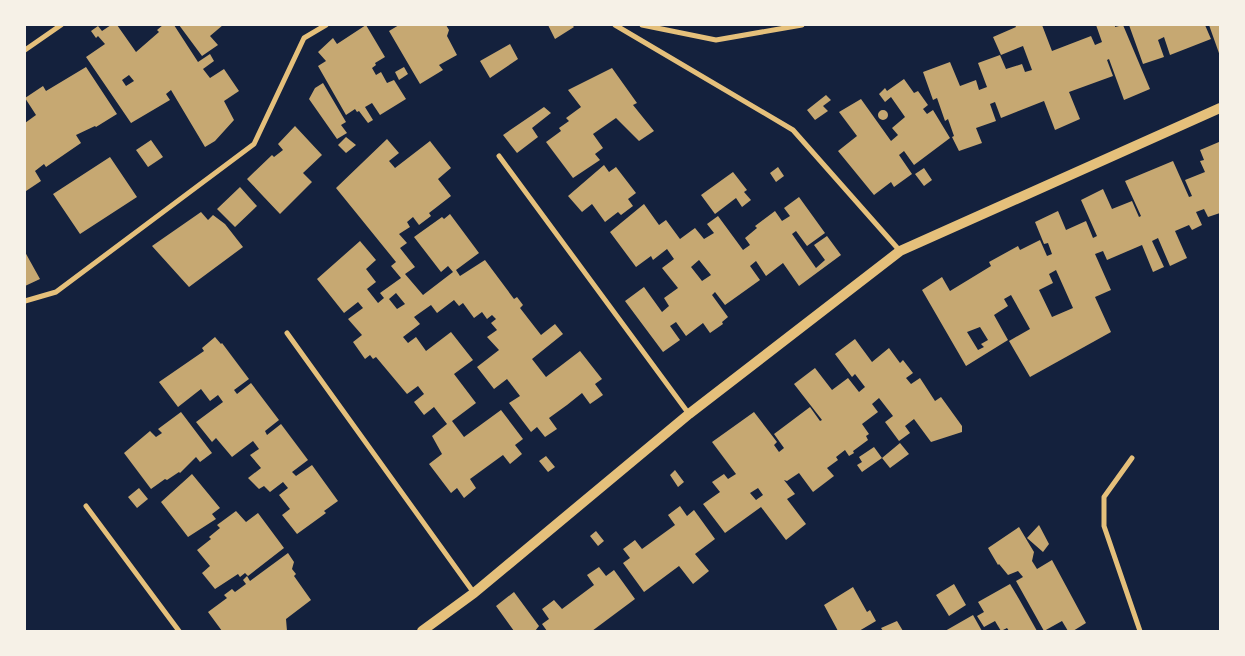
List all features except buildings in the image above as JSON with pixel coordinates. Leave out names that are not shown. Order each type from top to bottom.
[{"type":"main road","points":[[422,631],[474,593],[689,414],[900,251],[1220,108]]},
{"type":"street","points":[[25,50],[53,27],[61,25]]},
{"type":"street","points":[[25,302],[56,292],[254,144],[304,38],[326,25]]},
{"type":"street","points":[[615,25],[793,130],[900,251]]},
{"type":"street","points":[[642,25],[716,40],[802,25]]},
{"type":"street","points":[[499,156],[689,414]]},
{"type":"street","points":[[288,333],[474,593]]},
{"type":"street","points":[[1132,458],[1104,497],[1104,526],[1140,631]]},
{"type":"street","points":[[86,506],[179,631]]}]
